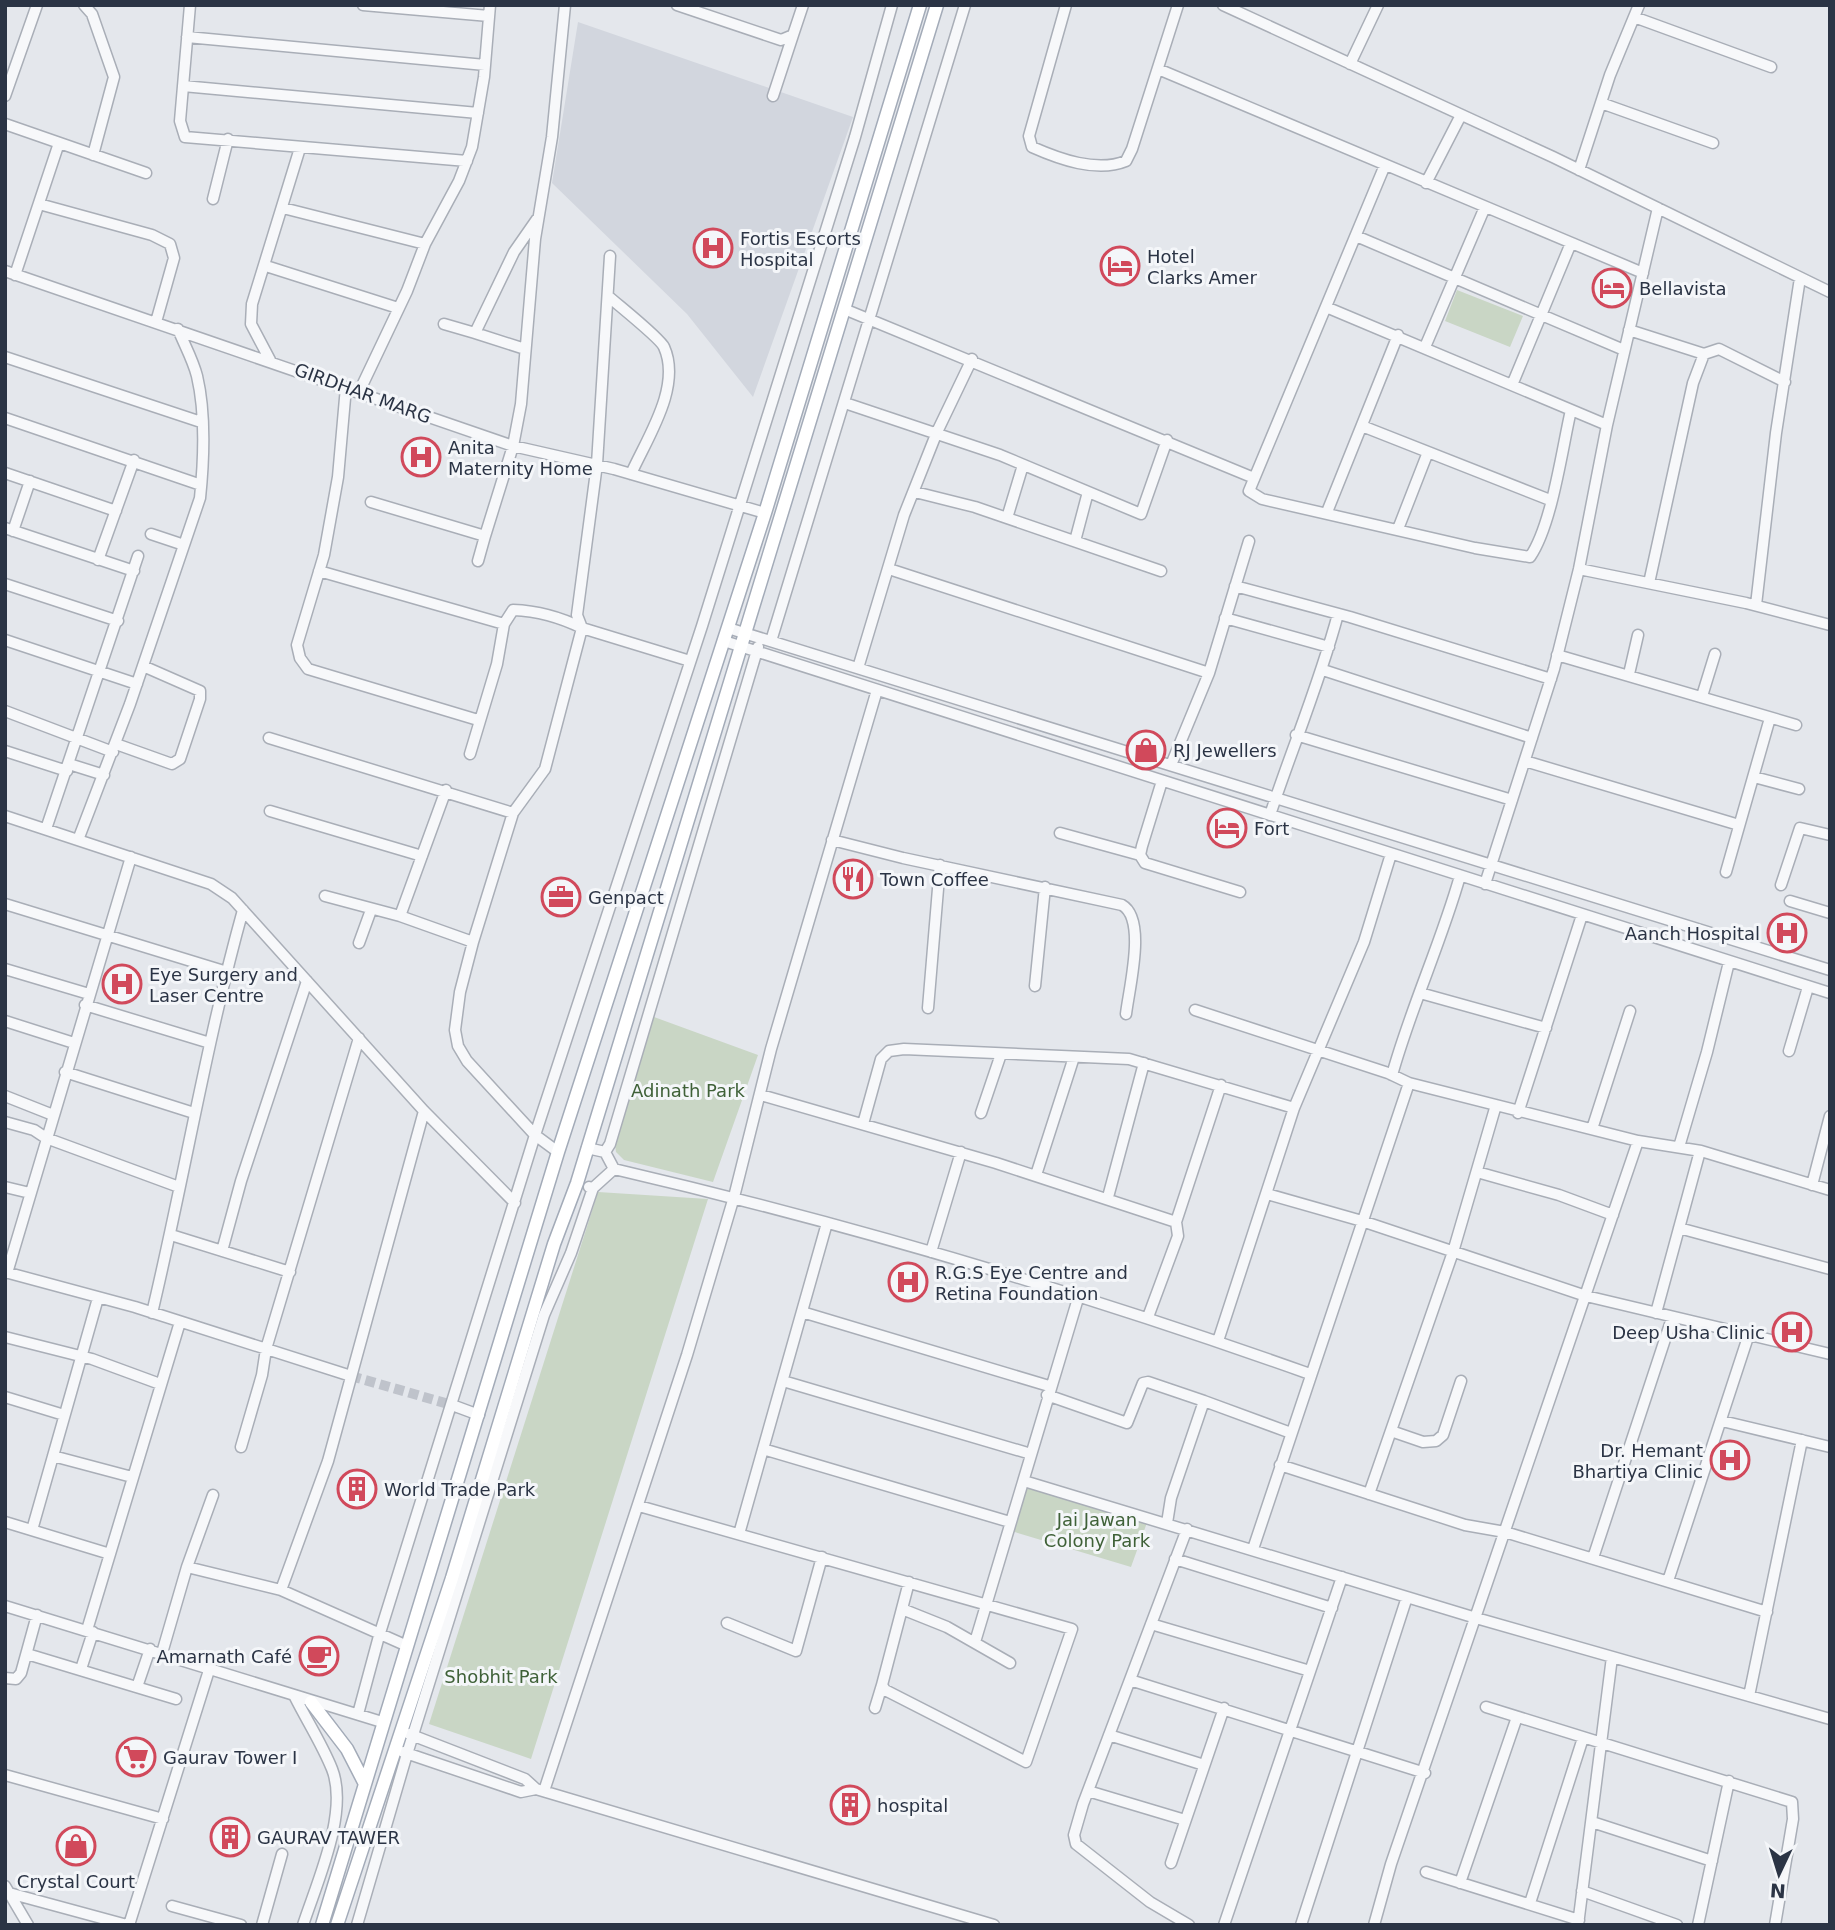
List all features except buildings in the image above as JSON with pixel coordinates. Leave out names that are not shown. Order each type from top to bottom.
[{"type":"main road","points":[[321,1925],[558,1152],[765,513],[920,5]]},
{"type":"main road","points":[[337,1925],[452,1578],[547,1270],[577,1183],[937,5]]},
{"type":"main road","points":[[547,1270],[560,1275]]},
{"type":"main road","points":[[311,1702],[347,1749],[365,1784]]},
{"type":"street","points":[[5,96],[37,5]]},
{"type":"street","points":[[84,5],[92,14],[114,77],[93,155]]},
{"type":"street","points":[[190,5],[180,121],[185,137],[467,161]]},
{"type":"street","points":[[359,392],[425,244],[467,161],[478,113],[489,11],[363,5]]},
{"type":"street","points":[[478,561],[513,446],[521,404],[538,217],[554,123],[565,5]]},
{"type":"street","points":[[677,5],[781,40],[793,35]]},
{"type":"street","points":[[773,96],[803,5]]},
{"type":"street","points":[[358,1714],[379,1636],[535,1135],[691,661],[851,150],[892,5]]},
{"type":"street","points":[[604,1152],[610,1144],[757,651],[766,639],[845,403],[965,5]]},
{"type":"street","points":[[1066,5],[1029,136],[1032,147],[1048,154],[1097,166],[1113,166],[1126,161],[1178,5]]},
{"type":"street","points":[[1223,5],[1579,170],[1830,292]]},
{"type":"street","points":[[1350,64],[1378,5]]},
{"type":"street","points":[[1579,170],[1601,103],[1639,5]]},
{"type":"street","points":[[1634,17],[1771,67]]},
{"type":"street","points":[[187,37],[485,65]]},
{"type":"street","points":[[1158,69],[1255,107],[1426,183],[1643,272]]},
{"type":"street","points":[[183,86],[478,113]]},
{"type":"street","points":[[1601,103],[1713,143]]},
{"type":"street","points":[[1426,183],[1461,115]]},
{"type":"street","points":[[5,124],[146,173]]},
{"type":"street","points":[[213,199],[228,139]]},
{"type":"street","points":[[10,273],[39,204],[60,143]]},
{"type":"street","points":[[265,358],[251,324],[253,304],[300,148]]},
{"type":"street","points":[[1385,165],[1249,491],[1262,499],[1475,548],[1530,556],[1537,547],[1571,410]]},
{"type":"street","points":[[39,204],[152,235],[170,244],[174,258],[156,322]]},
{"type":"street","points":[[1425,347],[1485,207]]},
{"type":"street","points":[[283,208],[425,244]]},
{"type":"street","points":[[1485,884],[1557,655],[1579,569],[1607,425],[1658,208]]},
{"type":"street","points":[[475,334],[514,252],[538,217]]},
{"type":"street","points":[[1356,236],[1624,350]]},
{"type":"street","points":[[1512,385],[1571,243]]},
{"type":"street","points":[[558,1152],[535,1135],[467,1061],[458,1046],[457,1011],[473,942],[513,813],[545,769],[582,628],[577,615],[597,464],[610,256]]},
{"type":"street","points":[[266,266],[398,309]]},
{"type":"street","name":"GIRDHAR MARG","points":[[10,273],[265,358],[513,446],[597,464],[765,513]]},
{"type":"street","points":[[1756,605],[1800,278]]},
{"type":"street","points":[[608,296],[663,345],[668,366],[669,385],[631,474]]},
{"type":"street","points":[[1326,307],[1607,425]]},
{"type":"street","points":[[844,309],[972,359],[1254,478]]},
{"type":"street","points":[[444,324],[525,349]]},
{"type":"street","points":[[78,840],[137,684],[184,545],[201,485],[201,422],[196,374],[178,330]]},
{"type":"street","points":[[1629,330],[1704,354],[1718,349],[1785,382]]},
{"type":"street","points":[[1327,512],[1398,335]]},
{"type":"street","points":[[1649,583],[1693,383],[1704,354]]},
{"type":"street","points":[[5,357],[201,422]]},
{"type":"street","points":[[858,668],[904,514],[937,432],[972,359]]},
{"type":"street","points":[[346,387],[338,477],[319,571],[297,646],[300,658],[308,669],[478,720]]},
{"type":"street","points":[[845,403],[937,432],[1140,514],[1167,440]]},
{"type":"street","points":[[5,418],[201,485]]},
{"type":"street","points":[[1362,426],[1550,500]]},
{"type":"street","points":[[1398,529],[1428,452]]},
{"type":"street","points":[[98,560],[134,460]]},
{"type":"street","points":[[1007,518],[1023,465]]},
{"type":"street","points":[[5,472],[116,511]]},
{"type":"street","points":[[30,481],[9,530],[134,571]]},
{"type":"street","points":[[915,492],[1007,518],[1161,571]]},
{"type":"street","points":[[1075,541],[1088,492]]},
{"type":"street","points":[[371,502],[485,536]]},
{"type":"street","points":[[151,534],[184,545]]},
{"type":"street","points":[[1171,765],[1209,673],[1249,541]]},
{"type":"street","points":[[46,829],[138,556]]},
{"type":"street","points":[[889,569],[1209,673]]},
{"type":"street","points":[[1579,569],[1756,605],[1830,625]]},
{"type":"street","points":[[319,571],[504,625]]},
{"type":"street","points":[[5,584],[118,621]]},
{"type":"street","points":[[1235,586],[1551,678]]},
{"type":"street","points":[[470,754],[478,720],[497,664],[504,625],[513,610],[530,610],[562,619],[582,628],[691,661]]},
{"type":"street","points":[[1270,815],[1296,735],[1323,670],[1338,614]]},
{"type":"street","points":[[1225,618],[1329,647]]},
{"type":"street","points":[[728,628],[1830,970]]},
{"type":"street","points":[[1629,674],[1638,635]]},
{"type":"street","points":[[5,640],[137,684]]},
{"type":"street","points":[[724,641],[1830,993]]},
{"type":"street","points":[[1702,696],[1715,654]]},
{"type":"street","points":[[1557,655],[1796,725]]},
{"type":"street","points":[[5,711],[75,738],[177,763],[192,723],[200,691],[143,666]]},
{"type":"street","points":[[1323,670],[1532,738]]},
{"type":"street","points":[[540,1790],[639,1506],[734,1197],[832,839],[877,690]]},
{"type":"street","points":[[1726,872],[1770,718]]},
{"type":"street","points":[[1296,735],[1512,800]]},
{"type":"street","points":[[269,738],[446,790],[513,813]]},
{"type":"street","points":[[5,751],[104,775]]},
{"type":"street","points":[[1525,761],[1739,825]]},
{"type":"street","points":[[1754,777],[1799,789]]},
{"type":"street","points":[[1140,855],[1162,781]]},
{"type":"street","points":[[400,916],[446,790]]},
{"type":"street","points":[[270,811],[422,856]]},
{"type":"street","points":[[5,816],[211,884],[232,898],[424,1111],[515,1203]]},
{"type":"street","points":[[1781,885],[1800,828],[1830,835]]},
{"type":"street","points":[[1060,833],[1140,855],[1145,863],[1164,871],[1240,892]]},
{"type":"street","points":[[832,839],[1122,905],[1131,910],[1137,924],[1126,1014]]},
{"type":"street","points":[[1218,1341],[1294,1108],[1364,942],[1391,854]]},
{"type":"street","points":[[131,858],[6,1273],[152,1313],[352,1376]]},
{"type":"street","points":[[928,1008],[940,865]]},
{"type":"street","points":[[1392,1074],[1460,876]]},
{"type":"street","points":[[1035,986],[1045,887]]},
{"type":"street","points":[[325,896],[400,916],[473,942]]},
{"type":"street","points":[[1790,901],[1830,913]]},
{"type":"street","points":[[5,904],[227,972]]},
{"type":"street","points":[[152,1313],[171,1235],[194,1113],[243,910]]},
{"type":"street","points":[[359,943],[371,910]]},
{"type":"street","points":[[1518,1113],[1582,915]]},
{"type":"street","points":[[1679,1147],[1707,1052],[1729,961]]},
{"type":"street","points":[[5,969],[211,1043]]},
{"type":"street","points":[[222,1251],[241,1181],[307,981]]},
{"type":"street","points":[[1789,1051],[1808,986]]},
{"type":"street","points":[[1420,993],[1546,1028]]},
{"type":"street","points":[[1195,1010],[1392,1074],[1409,1083],[1518,1113],[1638,1141],[1700,1151],[1830,1190]]},
{"type":"street","points":[[1592,1129],[1630,1011]]},
{"type":"street","points":[[5,1021],[74,1043]]},
{"type":"street","points":[[241,1447],[262,1375],[266,1349],[359,1038]]},
{"type":"street","points":[[863,1124],[881,1059],[889,1051],[1129,1059],[1294,1108]]},
{"type":"street","points":[[981,1113],[1001,1054]]},
{"type":"street","points":[[1036,1175],[1074,1057]]},
{"type":"street","points":[[1108,1197],[1144,1063]]},
{"type":"street","points":[[65,1072],[194,1113]]},
{"type":"street","points":[[1253,1549],[1409,1083]]},
{"type":"street","points":[[1149,1317],[1178,1236],[1176,1222],[1221,1085]]},
{"type":"street","points":[[5,1096],[53,1115]]},
{"type":"street","points":[[761,1096],[961,1152],[1108,1197],[1176,1222]]},
{"type":"street","points":[[1369,1494],[1453,1252],[1496,1105]]},
{"type":"street","points":[[281,1590],[328,1461],[424,1111]]},
{"type":"street","points":[[1812,1185],[1830,1116]]},
{"type":"street","points":[[5,1122],[34,1130],[46,1138],[180,1187]]},
{"type":"street","points":[[1374,1925],[1391,1864],[1425,1773],[1638,1141]]},
{"type":"street","points":[[587,1148],[604,1152],[614,1169],[734,1197],[1079,1295],[1310,1374]]},
{"type":"street","points":[[1656,1314],[1700,1151]]},
{"type":"street","points":[[931,1252],[961,1152]]},
{"type":"street","points":[[357,1925],[407,1754],[544,1315],[571,1253],[593,1188],[614,1169]]},
{"type":"street","points":[[1477,1172],[1559,1195],[1613,1215]]},
{"type":"street","points":[[577,1183],[593,1188]]},
{"type":"street","points":[[5,1187],[30,1193]]},
{"type":"street","points":[[1267,1194],[1362,1221],[1586,1296],[1748,1337],[1830,1354]]},
{"type":"street","points":[[739,1534],[827,1223]]},
{"type":"street","points":[[1679,1228],[1830,1269]]},
{"type":"street","points":[[171,1235],[290,1272]]},
{"type":"street","points":[[975,1642],[1048,1391],[1079,1295]]},
{"type":"street","points":[[32,1530],[98,1298]]},
{"type":"street","points":[[802,1312],[1048,1391],[1127,1423],[1143,1383],[1148,1382],[1291,1433]]},
{"type":"street","points":[[1592,1558],[1672,1318]]},
{"type":"street","points":[[81,1669],[110,1554],[180,1322]]},
{"type":"street","points":[[5,1337],[82,1356],[160,1384]]},
{"type":"street","points":[[1668,1581],[1748,1337]]},
{"type":"street","points":[[783,1381],[1031,1454]]},
{"type":"street","points":[[1391,1431],[1423,1442],[1436,1441],[1443,1435],[1461,1381]]},
{"type":"street","points":[[5,1397],[64,1415]]},
{"type":"street","points":[[1167,1523],[1171,1498],[1203,1401]]},
{"type":"street","points":[[452,1405],[479,1415]]},
{"type":"street","points":[[1722,1421],[1830,1447]]},
{"type":"street","points":[[1749,1696],[1802,1440]]},
{"type":"street","points":[[763,1450],[1010,1522]]},
{"type":"street","points":[[53,1457],[132,1477]]},
{"type":"street","points":[[1280,1465],[1465,1525],[1505,1532],[1767,1612]]},
{"type":"street","points":[[1024,1480],[1476,1618],[1830,1718]]},
{"type":"street","points":[[162,1653],[187,1567],[213,1495]]},
{"type":"street","points":[[639,1506],[1072,1629],[1026,1762],[885,1690],[882,1685]]},
{"type":"street","points":[[5,1522],[110,1554]]},
{"type":"street","points":[[1187,1529],[1088,1791],[1074,1835],[1076,1844],[1150,1902],[1189,1925]]},
{"type":"street","points":[[727,1623],[796,1651],[822,1557]]},
{"type":"street","points":[[1175,1559],[1332,1608]]},
{"type":"street","points":[[187,1567],[281,1590],[379,1636],[405,1645]]},
{"type":"street","points":[[1224,1925],[1342,1577]]},
{"type":"street","points":[[875,1708],[909,1582]]},
{"type":"street","points":[[1301,1925],[1407,1597]]},
{"type":"street","points":[[5,1606],[382,1722]]},
{"type":"street","points":[[902,1609],[975,1642],[1010,1663]]},
{"type":"street","points":[[5,1678],[16,1679],[27,1654],[37,1615]]},
{"type":"street","points":[[1151,1624],[1310,1671]]},
{"type":"street","points":[[137,1687],[150,1649]]},
{"type":"street","points":[[27,1654],[176,1699]]},
{"type":"street","points":[[1426,1872],[1530,1903],[1579,1922],[1612,1657]]},
{"type":"street","points":[[7,1889],[128,1925],[210,1667]]},
{"type":"street","points":[[1130,1679],[1425,1773]]},
{"type":"street","points":[[295,1697],[332,1770],[339,1799],[326,1855],[303,1925]]},
{"type":"street","points":[[1486,1707],[1786,1798],[1795,1808],[1775,1925]]},
{"type":"street","points":[[1171,1863],[1224,1708]]},
{"type":"street","points":[[1460,1883],[1517,1717]]},
{"type":"street","points":[[400,1731],[525,1779],[540,1790],[994,1925]]},
{"type":"street","points":[[1109,1735],[1204,1765]]},
{"type":"street","points":[[1530,1903],[1583,1738]]},
{"type":"street","points":[[394,1749],[521,1792],[540,1790]]},
{"type":"street","points":[[5,1775],[163,1819]]},
{"type":"street","points":[[1698,1925],[1729,1781]]},
{"type":"street","points":[[1088,1791],[1185,1820]]},
{"type":"street","points":[[1592,1822],[1712,1861]]},
{"type":"street","points":[[262,1925],[282,1854]]},
{"type":"street","points":[[7,1889],[28,1925]]},
{"type":"street","points":[[1582,1891],[1677,1925]]},
{"type":"street","points":[[172,1906],[241,1925]]},
{"type":"shaded area","name":"Fortis Escorts Hospital","points":[[578,22],[853,117],[753,397],[687,314],[552,183]]},
{"type":"green space","points":[[1457,290],[1523,316],[1510,347],[1445,321]]},
{"type":"green space","name":"Adinath Park","points":[[654,1017],[758,1055],[713,1182],[624,1160],[616,1152],[615,1145]]},
{"type":"green space","name":"Shobhit Park","points":[[598,1192],[708,1199],[531,1759],[429,1724]]},
{"type":"green space","name":"Jai Jawan Colony Park","points":[[1024,1481],[1149,1517],[1131,1567],[1008,1530]]},
{"type":"tunnel","points":[[351,1376],[452,1405]]},
{"type":"place","name":"Fortis Escorts Hospital","points":[[713,248]]},
{"type":"place","name":"Hotel Clarks Amer","points":[[1120,266]]},
{"type":"place","name":"Bellavista","points":[[1612,288]]},
{"type":"place","name":"Anita Maternity Home","points":[[421,457]]},
{"type":"place","name":"RJ Jewellers","points":[[1146,750]]},
{"type":"place","name":"Fort","points":[[1227,828]]},
{"type":"place","name":"Town Coffee","points":[[853,879]]},
{"type":"place","name":"Genpact","points":[[561,897]]},
{"type":"place","name":"Aanch Hospital","points":[[1787,933]]},
{"type":"place","name":"Eye Surgery and Laser Centre","points":[[122,984]]},
{"type":"place","name":"R.G.S Eye Centre and Retina Foundation","points":[[908,1282]]},
{"type":"place","name":"Deep Usha Clinic","points":[[1792,1332]]},
{"type":"place","name":"Dr. Hemant Bhartiya Clinic","points":[[1730,1460]]},
{"type":"place","name":"World Trade Park","points":[[357,1489]]},
{"type":"place","name":"Amarnath Café","points":[[319,1656]]},
{"type":"place","name":"Gaurav Tower I","points":[[136,1757]]},
{"type":"place","name":"hospital","points":[[850,1805]]},
{"type":"place","name":"GAURAV TAWER","points":[[230,1837]]},
{"type":"place","name":"Crystal Court","points":[[76,1846]]}]
